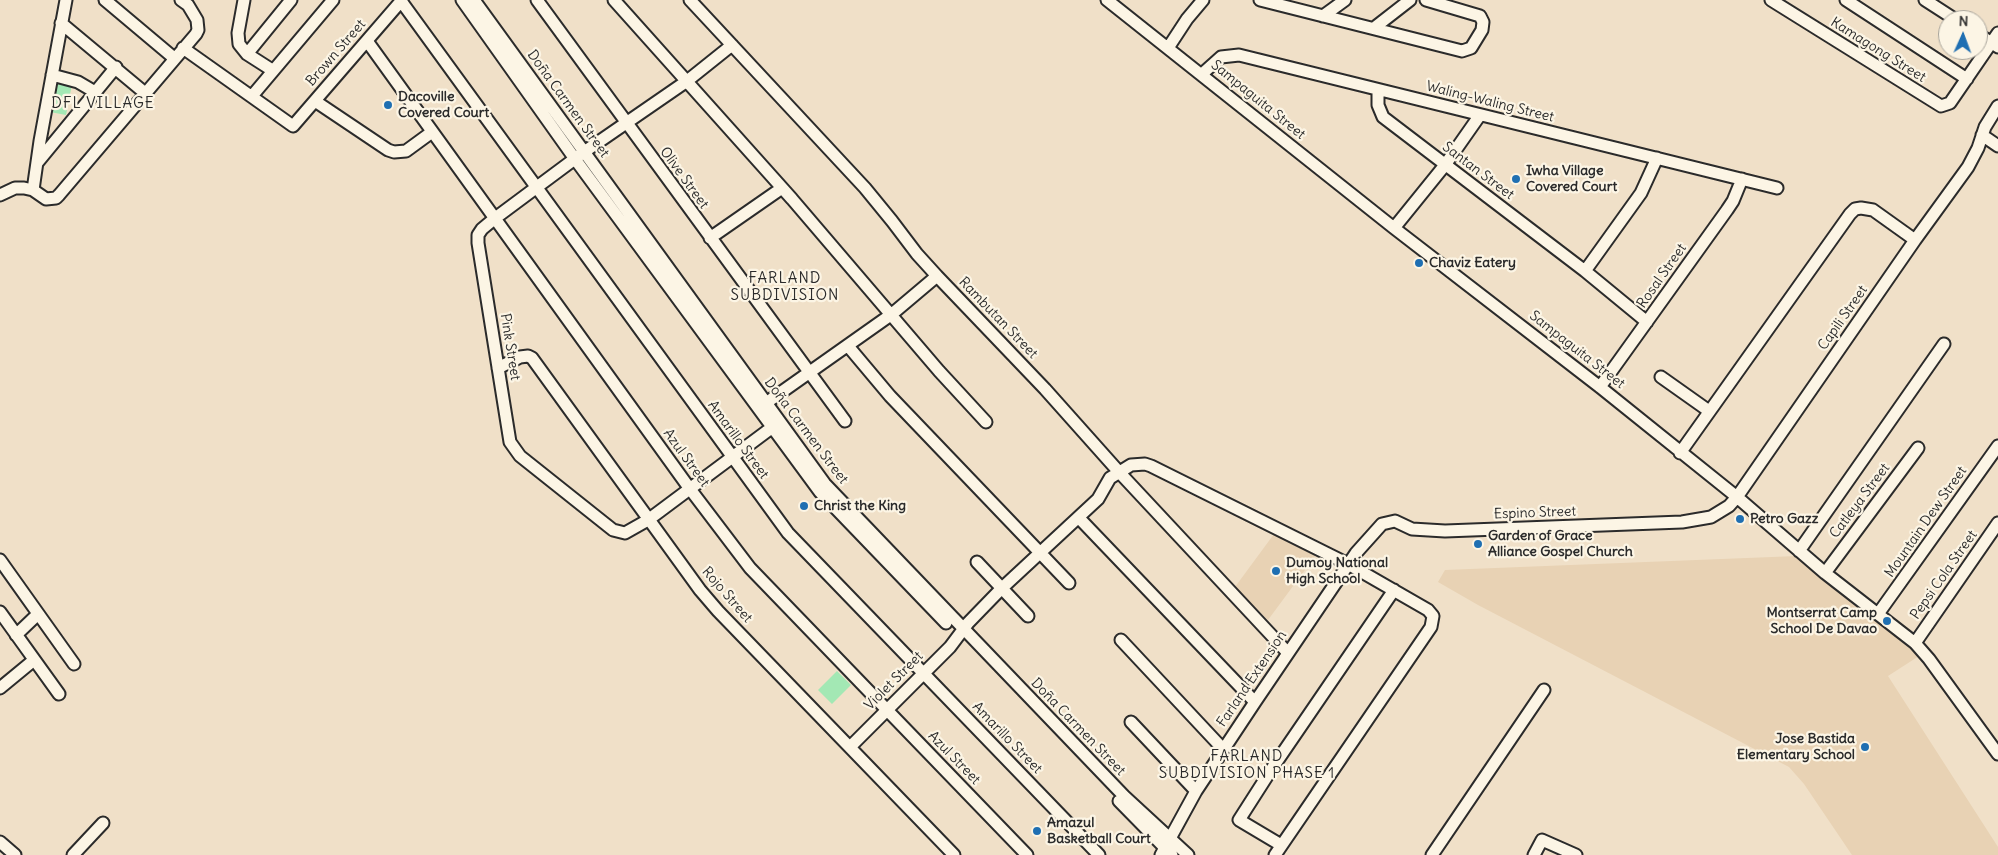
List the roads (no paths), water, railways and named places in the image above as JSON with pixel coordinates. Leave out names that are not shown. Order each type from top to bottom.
[{"type":"street","points":[[33,190],[66,0]]},
{"type":"street","points":[[105,0],[174,58]]},
{"type":"street","points":[[0,195],[20,188],[33,190],[46,199],[59,196],[196,34],[198,25],[194,13],[181,0]]},
{"type":"street","points":[[245,0],[238,39],[247,54],[272,70]]},
{"type":"street","points":[[247,54],[291,0]]},
{"type":"street","points":[[183,48],[252,96],[333,0]]},
{"type":"street","name":"Brown Street","points":[[252,96],[293,126],[402,0]]},
{"type":"street","name":"Amarillo Street","points":[[402,0],[788,533],[1099,855]]},
{"type":"street","name":"Doña Carmen Street","points":[[462,0],[766,403],[776,425]]},
{"type":"street","name":"Doña Carmen Street","points":[[474,0],[580,155],[810,473],[834,501],[1079,755],[1124,796],[1167,849],[1188,855]]},
{"type":"street","name":"Olive Street","points":[[537,0],[808,373],[845,421]]},
{"type":"street","points":[[614,0],[782,188],[939,371],[986,422]]},
{"type":"street","name":"Rambutan Street","points":[[690,0],[865,188],[917,254],[937,276],[1045,389],[1119,472],[1288,653]]},
{"type":"street","name":"Sampaguita Street","points":[[1107,0],[1394,228],[1600,387],[1737,497],[1825,573],[1915,643],[1929,659],[1998,754]]},
{"type":"street","points":[[1168,48],[1187,19],[1204,0]]},
{"type":"street","points":[[1323,16],[1345,0]]},
{"type":"street","points":[[1374,28],[1410,0]]},
{"type":"street","points":[[1268,1],[1462,51],[1467,50],[1473,45],[1482,30],[1481,17],[1426,0]]},
{"type":"street","points":[[1846,0],[1966,79],[1995,45],[1998,33]]},
{"type":"street","points":[[1925,0],[1940,10]]},
{"type":"street","name":"Kamagong Street","points":[[1773,1],[1938,105],[1944,106],[1950,103],[1966,79]]},
{"type":"street","points":[[61,23],[145,92]]},
{"type":"street","name":"Azul Street","points":[[367,41],[690,489],[750,568],[1027,855]]},
{"type":"street","name":"Pink Street","points":[[648,520],[630,532],[621,534],[613,530],[514,449],[508,432],[478,235],[494,219],[580,155],[687,81],[732,45]]},
{"type":"street","name":"Waling-Waling Street","points":[[1202,74],[1221,57],[1239,55],[1777,188]]},
{"type":"street","points":[[36,165],[116,67]]},
{"type":"street","points":[[52,75],[78,82],[95,92]]},
{"type":"street","name":"Santan Street","points":[[1378,90],[1378,105],[1384,117],[1586,271],[1647,322]]},
{"type":"street","points":[[314,101],[388,150],[394,152],[406,151],[432,132]]},
{"type":"street","name":"Capili Street","points":[[1737,497],[1974,157],[1982,135],[1998,106]]},
{"type":"street","points":[[1394,228],[1445,164],[1480,115]]},
{"type":"street","points":[[1982,135],[1998,146]]},
{"type":"street","points":[[1586,271],[1641,193],[1657,158]]},
{"type":"street","name":"Rosal Street","points":[[1600,387],[1733,201],[1742,179]]},
{"type":"street","points":[[710,238],[782,188]]},
{"type":"street","points":[[1680,453],[1855,209],[1867,208],[1872,210],[1915,240]]},
{"type":"street","points":[[766,403],[892,314],[937,276]]},
{"type":"street","points":[[1799,551],[1944,344]]},
{"type":"street","points":[[848,346],[890,396],[1068,583]]},
{"type":"street","name":"Rojo Street","points":[[498,368],[520,356],[532,358],[700,590],[954,855]]},
{"type":"street","points":[[1661,377],[1710,411]]},
{"type":"street","points":[[648,520],[776,425]]},
{"type":"street","name":"Mountain Dew Street","points":[[1878,614],[1998,446]]},
{"type":"street","name":"Catleya Street","points":[[1825,573],[1918,448]]},
{"type":"street","points":[[1119,472],[1131,465],[1152,466],[1348,564],[1394,590],[1428,610],[1433,616],[1433,622],[1278,850],[1239,820],[1394,590]]},
{"type":"street","name":"Violet Street","points":[[850,747],[950,647],[961,632],[1001,589],[1098,499],[1110,478],[1119,472]]},
{"type":"street","name":"Espino Street","points":[[1348,564],[1377,528],[1391,521],[1412,529],[1433,531],[1682,522],[1710,517],[1721,512],[1737,497]]},
{"type":"street","points":[[1079,518],[1255,702]]},
{"type":"street","name":"Pepsi Cola Street","points":[[1915,643],[1998,523]]},
{"type":"street","points":[[0,560],[74,664]]},
{"type":"street","points":[[977,562],[1028,616]]},
{"type":"street","name":"Farland Extension","points":[[1167,849],[1196,791],[1348,564]]},
{"type":"street","points":[[0,612],[59,694]]},
{"type":"street","points":[[16,634],[38,614]]},
{"type":"street","points":[[1121,640],[1223,749]]},
{"type":"street","points":[[0,688],[34,660]]},
{"type":"street","points":[[1432,855],[1544,690]]},
{"type":"street","points":[[1131,722],[1196,791]]},
{"type":"street","points":[[72,855],[103,823]]},
{"type":"street","points":[[1534,855],[1542,840],[1576,855]]},
{"type":"street","points":[[0,842],[15,855]]},
{"type":"place","name":"Dacoville Covered Court","points":[[388,105]]},
{"type":"place","name":"Iwha Village Covered Court","points":[[1516,179]]},
{"type":"place","name":"Chaviz Eatery","points":[[1419,263]]},
{"type":"place","name":"Christ the King","points":[[804,506]]},
{"type":"place","name":"Petro Gazz","points":[[1740,519]]},
{"type":"place","name":"Garden of Grace Alliance Gospel Church","points":[[1478,544]]},
{"type":"place","name":"Dumoy National High School","points":[[1276,571]]},
{"type":"place","name":"Montserrat Camp School De Davao","points":[[1887,621]]},
{"type":"place","name":"Jose Bastida Elementary School","points":[[1865,747]]},
{"type":"place","name":"Amazul Basketball Court","points":[[1037,831]]},
{"type":"district","name":"DFL VILLAGE","points":[[103,104]]},
{"type":"district","name":"FARLAND SUBDIVISION","points":[[785,288]]},
{"type":"district","name":"FARLAND SUBDIVISION PHASE 1","points":[[1247,766]]}]
